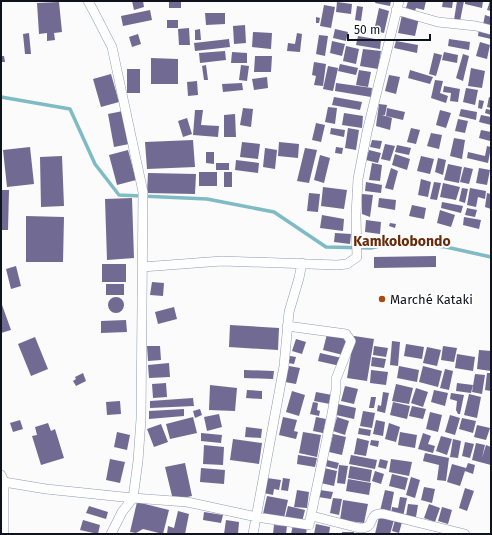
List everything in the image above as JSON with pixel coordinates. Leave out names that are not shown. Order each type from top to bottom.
[{"type":"street","points":[[88,1],[112,47],[143,192],[141,419],[138,461],[133,498],[122,512],[111,534]]},
{"type":"street","points":[[142,267],[222,260],[337,265],[347,264],[357,257],[356,215],[358,179],[367,132],[398,1]]},
{"type":"street","points":[[396,10],[438,22],[476,26],[491,30]]},
{"type":"street","points":[[253,534],[284,366],[289,312],[302,264]]},
{"type":"street","points":[[287,326],[346,334],[351,341],[336,379],[336,390],[332,414],[310,525]]},
{"type":"street","points":[[4,534],[2,478],[46,489],[187,502],[257,517],[310,525],[365,529],[370,526],[374,516],[378,513],[465,534]]},
{"type":"building","points":[[132,1],[143,1],[144,7],[134,10]]},
{"type":"building","points":[[169,1],[181,1],[181,8],[169,8]]},
{"type":"building","points":[[376,1],[391,1],[390,6],[375,3]]},
{"type":"building","points":[[408,1],[426,1],[424,10],[416,8],[415,11],[406,8]]},
{"type":"building","points":[[443,1],[453,1],[452,8],[442,7]]},
{"type":"building","points":[[457,1],[464,1],[460,21],[454,20]]},
{"type":"building","points":[[465,1],[483,1],[482,8],[465,4]]},
{"type":"building","points":[[491,1],[491,11],[487,10]]},
{"type":"building","points":[[59,2],[62,32],[54,33],[55,40],[47,41],[47,33],[39,34],[37,3]]},
{"type":"building","points":[[337,2],[352,4],[351,14],[336,12]]},
{"type":"building","points":[[324,5],[335,7],[331,28],[320,26]]},
{"type":"building","points":[[357,6],[363,7],[361,21],[355,20]]},
{"type":"building","points":[[379,8],[389,11],[384,33],[374,31]]},
{"type":"building","points":[[150,10],[152,20],[123,26],[121,16]]},
{"type":"building","points":[[205,13],[225,13],[225,24],[206,25]]},
{"type":"building","points":[[402,15],[419,18],[415,36],[398,33]]},
{"type":"building","points":[[485,15],[491,17],[491,27],[483,25]]},
{"type":"building","points":[[316,17],[320,18],[319,23],[316,23]]},
{"type":"building","points":[[167,20],[178,20],[178,28],[167,28]]},
{"type":"building","points":[[245,25],[246,43],[234,44],[233,26]]},
{"type":"building","points":[[189,28],[190,45],[179,45],[178,29]]},
{"type":"building","points":[[479,28],[491,31],[491,39],[478,36]]},
{"type":"building","points":[[200,29],[201,40],[195,40],[195,30]]},
{"type":"building","points":[[335,29],[348,32],[346,41],[333,38]]},
{"type":"building","points":[[253,32],[272,33],[271,49],[252,47]]},
{"type":"building","points":[[29,33],[31,54],[25,54],[23,34]]},
{"type":"building","points":[[297,33],[302,34],[300,52],[287,51],[288,43],[295,44]]},
{"type":"building","points":[[138,34],[141,44],[132,47],[129,37]]},
{"type":"building","points":[[319,35],[328,36],[325,56],[316,54]]},
{"type":"building","points":[[358,36],[381,40],[380,49],[356,45]]},
{"type":"building","points":[[229,39],[230,47],[195,51],[194,43]]},
{"type":"building","points":[[449,39],[470,42],[469,50],[448,46]]},
{"type":"building","points":[[332,41],[345,44],[342,56],[330,53]]},
{"type":"building","points":[[396,41],[418,45],[417,53],[394,48]]},
{"type":"building","points":[[480,42],[490,45],[487,59],[476,56]]},
{"type":"building","points":[[346,46],[359,49],[356,64],[343,61]]},
{"type":"building","points":[[363,49],[381,51],[378,69],[360,66]]},
{"type":"building","points":[[225,51],[226,60],[200,63],[199,53]]},
{"type":"building","points":[[232,52],[247,53],[247,63],[231,63]]},
{"type":"building","points":[[444,52],[458,55],[457,63],[442,60]]},
{"type":"building","points":[[434,53],[442,55],[436,76],[429,74]]},
{"type":"building","points":[[463,54],[469,56],[463,81],[456,78]]},
{"type":"building","points":[[1,56],[4,56],[5,62],[1,62]]},
{"type":"building","points":[[255,56],[272,56],[271,72],[254,72]]},
{"type":"building","points":[[151,58],[178,59],[178,84],[151,84]]},
{"type":"building","points":[[314,62],[326,64],[323,86],[314,85],[316,76],[312,75]]},
{"type":"building","points":[[340,64],[358,68],[356,75],[338,71]]},
{"type":"building","points":[[206,65],[208,80],[204,80],[202,66]]},
{"type":"building","points":[[241,65],[249,66],[247,81],[239,80]]},
{"type":"building","points":[[328,66],[338,68],[333,91],[323,89]]},
{"type":"building","points":[[471,68],[485,71],[482,88],[468,86]]},
{"type":"building","points":[[127,69],[140,69],[140,93],[127,93]]},
{"type":"building","points":[[359,70],[371,72],[368,87],[356,85]]},
{"type":"building","points":[[410,70],[433,77],[430,84],[408,78]]},
{"type":"building","points":[[111,74],[119,102],[101,107],[93,79]]},
{"type":"building","points":[[389,75],[400,77],[396,94],[385,91]]},
{"type":"building","points":[[267,77],[268,88],[254,90],[252,79]]},
{"type":"building","points":[[435,80],[443,81],[440,93],[448,96],[446,103],[431,98]]},
{"type":"building","points":[[197,81],[198,95],[188,96],[187,82]]},
{"type":"building","points":[[242,83],[243,90],[223,92],[222,84]]},
{"type":"building","points":[[336,83],[372,88],[371,97],[335,91]]},
{"type":"building","points":[[444,86],[460,89],[458,102],[450,101],[451,93],[443,92]]},
{"type":"building","points":[[466,88],[478,90],[475,105],[463,102]]},
{"type":"building","points":[[334,97],[362,102],[360,110],[332,105]]},
{"type":"building","points":[[489,97],[491,98],[491,108],[487,107]]},
{"type":"building","points":[[479,100],[484,101],[482,109],[478,108]]},
{"type":"building","points":[[379,104],[387,105],[385,115],[382,115],[392,118],[390,130],[376,126]]},
{"type":"building","points":[[328,107],[337,108],[335,124],[325,122]]},
{"type":"building","points":[[243,108],[253,109],[251,127],[240,125]]},
{"type":"building","points":[[387,108],[405,112],[403,120],[386,116]]},
{"type":"building","points":[[461,109],[477,112],[476,120],[459,116]]},
{"type":"building","points":[[486,109],[491,110],[491,115],[485,113]]},
{"type":"building","points":[[128,110],[134,143],[114,147],[108,114]]},
{"type":"building","points":[[195,110],[203,110],[201,125],[219,126],[218,137],[193,135]]},
{"type":"building","points":[[440,110],[451,113],[446,128],[436,125]]},
{"type":"building","points":[[344,113],[363,116],[362,128],[342,125]]},
{"type":"building","points":[[235,114],[236,137],[224,137],[224,115]]},
{"type":"building","points":[[481,115],[491,117],[491,125],[479,122]]},
{"type":"building","points":[[187,118],[192,134],[183,137],[178,121]]},
{"type":"building","points":[[458,119],[468,121],[465,133],[455,131]]},
{"type":"building","points":[[316,123],[325,125],[321,142],[312,140]]},
{"type":"building","points":[[331,128],[345,130],[344,137],[330,134]]},
{"type":"building","points":[[348,128],[359,130],[356,150],[345,148]]},
{"type":"building","points":[[411,128],[420,130],[416,144],[407,142]]},
{"type":"building","points":[[481,130],[491,132],[490,141],[479,138]]},
{"type":"building","points":[[431,133],[442,135],[439,149],[427,146]]},
{"type":"building","points":[[454,138],[465,140],[462,159],[450,156]]},
{"type":"building","points":[[193,140],[195,167],[147,169],[145,142]]},
{"type":"building","points":[[372,140],[382,141],[380,149],[370,147]]},
{"type":"building","points":[[242,142],[260,144],[258,159],[240,157]]},
{"type":"building","points":[[279,142],[299,144],[298,158],[278,156]]},
{"type":"building","points":[[385,144],[395,146],[390,161],[381,159]]},
{"type":"building","points":[[397,145],[411,148],[409,155],[395,152]]},
{"type":"building","points":[[487,146],[491,147],[488,163],[467,158],[468,152],[485,156]]},
{"type":"building","points":[[30,147],[34,184],[7,187],[3,150]]},
{"type":"building","points":[[336,147],[343,148],[342,154],[335,153]]},
{"type":"building","points":[[265,148],[277,150],[275,169],[263,167]]},
{"type":"building","points":[[305,148],[317,150],[309,183],[297,181]]},
{"type":"building","points":[[128,150],[136,180],[117,185],[109,155]]},
{"type":"building","points":[[369,150],[381,153],[378,163],[366,160]]},
{"type":"building","points":[[206,152],[214,152],[214,164],[206,163]]},
{"type":"building","points":[[395,154],[410,159],[407,170],[392,165]]},
{"type":"building","points":[[320,155],[330,158],[324,183],[314,180]]},
{"type":"building","points":[[62,156],[64,206],[41,207],[40,157]]},
{"type":"building","points":[[421,156],[434,159],[430,174],[417,171]]},
{"type":"building","points":[[438,158],[446,160],[443,175],[435,172]]},
{"type":"building","points":[[236,160],[259,163],[258,173],[235,170]]},
{"type":"building","points":[[216,163],[229,163],[229,170],[216,170]]},
{"type":"building","points":[[372,163],[382,165],[380,181],[369,180]]},
{"type":"building","points":[[448,164],[462,167],[459,183],[444,180]]},
{"type":"building","points":[[464,167],[473,169],[469,184],[460,182]]},
{"type":"building","points":[[391,168],[398,171],[393,190],[385,188]]},
{"type":"building","points":[[479,168],[490,170],[487,185],[476,183]]},
{"type":"building","points":[[199,172],[217,172],[217,186],[199,186]]},
{"type":"building","points":[[224,172],[232,172],[232,187],[224,187]]},
{"type":"building","points":[[148,173],[196,174],[195,194],[147,193]]},
{"type":"building","points":[[421,179],[431,182],[428,197],[418,195]]},
{"type":"building","points":[[366,182],[382,185],[381,193],[365,191]]},
{"type":"building","points":[[434,182],[441,183],[437,200],[430,199]]},
{"type":"building","points":[[443,183],[460,187],[456,200],[440,197]]},
{"type":"building","points":[[323,187],[347,190],[344,209],[321,206]]},
{"type":"building","points":[[462,188],[468,189],[465,203],[459,201]]},
{"type":"building","points":[[470,188],[486,191],[485,199],[478,197],[476,207],[467,205]]},
{"type":"building","points":[[1,190],[9,190],[8,230],[1,230]]},
{"type":"building","points":[[309,193],[320,194],[318,212],[307,211]]},
{"type":"building","points":[[487,193],[491,194],[491,209],[485,207]]},
{"type":"building","points":[[362,194],[373,195],[370,217],[362,214]]},
{"type":"building","points":[[132,198],[134,258],[107,260],[105,199]]},
{"type":"building","points":[[379,198],[396,200],[395,210],[378,207]]},
{"type":"building","points":[[442,202],[463,206],[461,213],[441,208]]},
{"type":"building","points":[[412,205],[426,208],[424,219],[409,216]]},
{"type":"building","points":[[467,208],[477,210],[475,217],[465,215]]},
{"type":"building","points":[[440,210],[455,215],[451,227],[437,223]]},
{"type":"building","points":[[322,215],[344,219],[343,231],[320,228]]},
{"type":"building","points":[[26,216],[64,217],[63,262],[26,262]]},
{"type":"building","points":[[464,217],[481,220],[479,229],[463,225]]},
{"type":"building","points":[[366,220],[381,222],[380,234],[365,232]]},
{"type":"building","points":[[390,223],[396,224],[395,228],[389,226]]},
{"type":"building","points":[[335,233],[351,234],[350,244],[334,242]]},
{"type":"building","points":[[436,256],[436,267],[374,268],[374,257]]},
{"type":"building","points":[[102,264],[126,264],[126,282],[102,282]]},
{"type":"building","points":[[16,266],[21,286],[11,289],[6,269]]},
{"type":"building","points":[[152,282],[164,283],[163,296],[150,295]]},
{"type":"building","points":[[106,284],[124,284],[124,295],[106,295]]},
{"type":"building","points":[[113,297],[119,297],[124,302],[122,311],[119,313],[113,313],[108,308],[108,302]]},
{"type":"building","points":[[1,302],[11,330],[1,333]]},
{"type":"building","points":[[174,307],[177,319],[158,324],[155,312]]},
{"type":"building","points":[[126,320],[127,332],[101,333],[101,321]]},
{"type":"building","points":[[230,325],[279,328],[278,350],[229,347]]},
{"type":"building","points":[[327,334],[347,339],[343,355],[323,350]]},
{"type":"building","points":[[354,336],[374,339],[367,381],[347,378]]},
{"type":"building","points":[[35,337],[48,369],[31,376],[18,344]]},
{"type":"building","points":[[296,339],[306,342],[302,354],[292,351]]},
{"type":"building","points":[[392,341],[400,342],[398,366],[390,365]]},
{"type":"building","points":[[406,344],[424,347],[422,359],[404,356]]},
{"type":"building","points":[[147,346],[160,346],[161,360],[148,361]]},
{"type":"building","points":[[374,346],[388,348],[386,357],[373,355]]},
{"type":"building","points":[[443,346],[457,348],[454,362],[441,360]]},
{"type":"building","points":[[427,347],[441,350],[437,366],[423,363]]},
{"type":"building","points":[[479,350],[491,351],[491,371],[477,369]]},
{"type":"building","points":[[320,353],[342,358],[340,366],[318,361]]},
{"type":"building","points":[[457,354],[475,357],[473,371],[455,368]]},
{"type":"building","points":[[290,356],[296,357],[294,364],[288,363]]},
{"type":"building","points":[[372,357],[386,359],[384,368],[371,366]]},
{"type":"building","points":[[169,363],[170,377],[149,378],[148,365]]},
{"type":"building","points":[[289,366],[300,368],[296,384],[285,382]]},
{"type":"building","points":[[399,366],[419,370],[417,382],[397,378]]},
{"type":"building","points":[[423,366],[442,371],[438,387],[419,382]]},
{"type":"building","points":[[445,369],[453,371],[449,390],[440,388]]},
{"type":"building","points":[[244,370],[274,371],[273,379],[244,378]]},
{"type":"building","points":[[371,370],[388,372],[386,385],[370,383]]},
{"type":"building","points":[[83,373],[86,381],[76,386],[73,381],[76,379],[75,377]]},
{"type":"building","points":[[487,373],[491,373],[491,391],[485,390]]},
{"type":"building","points":[[475,374],[485,375],[482,394],[472,392]]},
{"type":"building","points":[[166,383],[167,397],[153,398],[152,384]]},
{"type":"building","points":[[457,383],[473,385],[471,393],[456,391]]},
{"type":"building","points":[[396,384],[413,388],[409,404],[392,401]]},
{"type":"building","points":[[210,385],[237,388],[235,411],[209,410]]},
{"type":"building","points":[[345,386],[358,389],[354,404],[341,401]]},
{"type":"building","points":[[416,388],[428,392],[423,407],[411,403]]},
{"type":"building","points":[[247,390],[262,391],[262,399],[246,398]]},
{"type":"building","points":[[434,390],[448,393],[445,406],[431,402]]},
{"type":"building","points":[[292,391],[305,395],[299,416],[286,412]]},
{"type":"building","points":[[316,392],[332,395],[330,404],[314,401]]},
{"type":"building","points":[[383,392],[389,393],[385,413],[377,411],[378,405],[381,406]]},
{"type":"building","points":[[451,393],[464,395],[460,414],[458,414],[456,410],[457,401],[450,399]]},
{"type":"building","points":[[469,394],[481,397],[477,418],[464,415]]},
{"type":"building","points":[[371,397],[376,397],[374,408],[369,408]]},
{"type":"building","points":[[193,398],[194,406],[150,408],[150,401]]},
{"type":"building","points":[[120,401],[121,414],[107,415],[106,402]]},
{"type":"building","points":[[313,402],[318,403],[317,410],[320,411],[319,416],[310,414]]},
{"type":"building","points":[[393,402],[410,406],[407,419],[390,415]]},
{"type":"building","points":[[338,404],[356,408],[354,419],[336,415]]},
{"type":"building","points":[[412,406],[426,409],[423,419],[409,416]]},
{"type":"building","points":[[184,409],[184,416],[149,419],[149,411]]},
{"type":"building","points":[[200,409],[202,415],[195,418],[193,411]]},
{"type":"building","points":[[363,411],[375,413],[372,428],[360,426]]},
{"type":"building","points":[[430,412],[442,415],[438,432],[426,429]]},
{"type":"building","points":[[219,414],[222,427],[207,431],[204,417]]},
{"type":"building","points":[[450,415],[460,418],[455,435],[445,432]]},
{"type":"building","points":[[193,417],[197,433],[170,439],[166,424]]},
{"type":"building","points":[[283,417],[297,420],[294,431],[298,432],[296,439],[279,435]]},
{"type":"building","points":[[316,417],[326,419],[323,433],[313,431]]},
{"type":"building","points":[[337,417],[349,421],[345,435],[333,431]]},
{"type":"building","points":[[462,418],[476,421],[473,433],[459,429]]},
{"type":"building","points":[[20,420],[23,429],[13,432],[10,423]]},
{"type":"building","points":[[376,420],[385,422],[383,436],[373,434]]},
{"type":"building","points":[[48,423],[51,431],[55,429],[64,458],[41,465],[32,436],[37,435],[35,427]]},
{"type":"building","points":[[389,423],[400,427],[396,442],[385,439]]},
{"type":"building","points":[[161,424],[168,442],[154,447],[147,429]]},
{"type":"building","points":[[477,425],[490,428],[486,440],[474,437]]},
{"type":"building","points":[[246,427],[262,429],[261,438],[245,437]]},
{"type":"building","points":[[359,428],[371,430],[370,436],[358,434]]},
{"type":"building","points":[[117,432],[130,435],[127,450],[114,447]]},
{"type":"building","points":[[303,432],[321,435],[317,457],[299,453]]},
{"type":"building","points":[[400,432],[417,435],[415,448],[398,445]]},
{"type":"building","points":[[201,433],[222,435],[221,443],[201,441]]},
{"type":"building","points":[[423,433],[431,436],[428,444],[435,446],[433,453],[418,449]]},
{"type":"building","points":[[333,434],[346,437],[342,455],[329,452]]},
{"type":"building","points":[[441,436],[452,439],[447,455],[436,451]]},
{"type":"building","points":[[357,438],[369,441],[366,456],[354,454]]},
{"type":"building","points":[[233,439],[262,443],[259,464],[230,460]]},
{"type":"building","points":[[453,439],[461,441],[458,458],[450,457]]},
{"type":"building","points":[[371,440],[379,441],[378,447],[370,445]]},
{"type":"building","points":[[465,442],[474,444],[470,458],[462,456]]},
{"type":"building","points":[[476,443],[485,445],[482,458],[486,445],[491,447],[491,465],[472,460]]},
{"type":"building","points":[[204,445],[224,447],[223,465],[203,464]]},
{"type":"building","points":[[425,453],[449,458],[446,481],[437,480],[439,465],[423,461]]},
{"type":"building","points":[[298,455],[317,458],[315,467],[297,464]]},
{"type":"building","points":[[351,455],[377,460],[375,469],[349,464]]},
{"type":"building","points":[[110,459],[125,462],[120,483],[106,480]]},
{"type":"building","points":[[380,459],[388,461],[386,469],[378,467]]},
{"type":"building","points":[[391,459],[412,462],[409,476],[389,472]]},
{"type":"building","points":[[327,460],[339,463],[337,469],[325,466]]},
{"type":"building","points":[[185,463],[192,496],[173,500],[165,467]]},
{"type":"building","points":[[468,463],[475,465],[473,474],[465,471]]},
{"type":"building","points":[[452,464],[466,468],[460,486],[447,482]]},
{"type":"building","points":[[339,465],[348,466],[345,484],[337,483]]},
{"type":"building","points":[[350,466],[372,470],[370,482],[348,478]]},
{"type":"building","points":[[201,468],[225,470],[224,484],[200,482]]},
{"type":"building","points":[[324,468],[337,471],[334,486],[321,483]]},
{"type":"building","points":[[375,471],[384,474],[381,484],[372,481]]},
{"type":"building","points":[[392,474],[408,478],[405,490],[389,486]]},
{"type":"building","points":[[411,477],[420,480],[415,498],[406,495]]},
{"type":"building","points":[[267,478],[281,480],[279,490],[274,489],[273,495],[264,493]]},
{"type":"building","points":[[283,478],[290,479],[288,491],[281,490]]},
{"type":"building","points":[[348,479],[371,483],[369,495],[346,491]]},
{"type":"building","points":[[424,487],[435,489],[432,503],[421,500]]},
{"type":"building","points":[[465,488],[474,491],[467,511],[459,508]]},
{"type":"building","points":[[297,490],[309,492],[307,508],[294,507]]},
{"type":"building","points":[[320,490],[333,492],[331,499],[318,497]]},
{"type":"building","points":[[385,490],[394,492],[390,513],[380,511]]},
{"type":"building","points":[[267,496],[288,500],[284,518],[263,514]]},
{"type":"building","points":[[400,497],[407,498],[403,517],[391,514],[392,507],[398,508]]},
{"type":"building","points":[[333,498],[342,499],[339,515],[330,513]]},
{"type":"building","points":[[343,500],[368,504],[364,523],[340,520]]},
{"type":"building","points":[[137,502],[169,510],[163,534],[143,529],[136,533],[130,532]]},
{"type":"building","points":[[408,504],[418,505],[416,517],[406,516]]},
{"type":"building","points":[[429,504],[440,508],[435,522],[424,518]]},
{"type":"building","points":[[89,506],[108,512],[106,519],[86,513]]},
{"type":"building","points":[[288,506],[305,510],[302,522],[285,518]]},
{"type":"building","points":[[442,507],[452,510],[448,524],[438,521]]},
{"type":"building","points":[[178,511],[189,514],[185,534],[167,534],[168,526],[174,528]]},
{"type":"building","points":[[204,512],[223,515],[221,523],[203,520]]},
{"type":"building","points":[[379,517],[394,520],[390,534],[375,534]]},
{"type":"building","points":[[83,520],[100,525],[98,534],[80,530]]},
{"type":"building","points":[[226,520],[239,522],[238,534],[224,534]]},
{"type":"building","points":[[395,520],[402,522],[399,533],[392,531]]},
{"type":"building","points":[[316,524],[330,527],[329,534],[314,534]]},
{"type":"building","points":[[274,525],[287,526],[286,534],[273,534]]},
{"type":"building","points":[[293,525],[307,528],[306,534],[291,534]]},
{"type":"building","points":[[342,532],[354,532],[354,534],[342,534]]},
{"type":"waterway","points":[[1,97],[70,109],[95,164],[119,195],[207,199],[274,212],[326,247],[371,248],[397,242],[446,247],[491,257]]},
{"type":"place","name":"Marché Kataki","points":[[382,299]]},
{"type":"district","name":"Kamkolobondo","points":[[402,241]]}]
